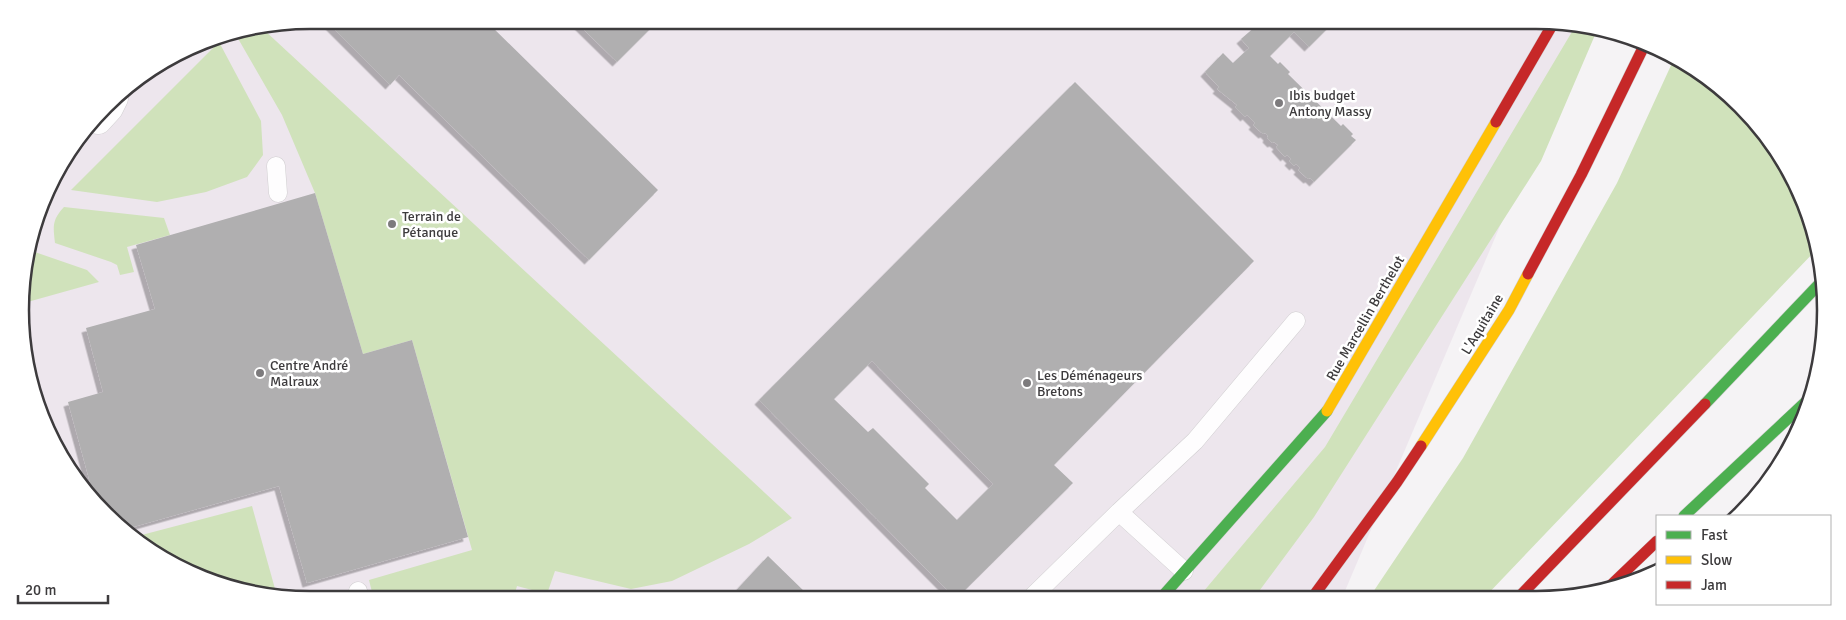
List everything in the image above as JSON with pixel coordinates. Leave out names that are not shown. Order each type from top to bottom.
[{"type":"main road","name":"Rue Marcellin Berthelot","points":[[1167,591],[1330,407],[1550,29]]},
{"type":"main road","name":"L'Aquitaine","points":[[1317,591],[1397,482],[1462,385],[1509,310],[1581,175],[1642,49]]},
{"type":"main road","points":[[1525,591],[1816,287]]},
{"type":"main road","points":[[1685,515],[1799,408]]},
{"type":"main road","points":[[1617,579],[1656,542]]},
{"type":"lane","points":[[276,166],[278,193]]},
{"type":"lane","points":[[1038,591],[1119,512],[1196,442],[1296,321]]},
{"type":"lane","points":[[1119,512],[1184,571]]},
{"type":"shaded area","points":[[292,29],[1554,29],[1582,33],[1345,591],[292,591],[255,586],[202,570],[169,554],[139,533],[111,509],[87,481],[66,451],[50,418],[34,365],[29,328],[29,292],[34,255],[50,202],[66,169],[76,154],[111,111],[154,76],[169,66],[202,50],[255,34]]},
{"type":"green space","points":[[1572,31],[1595,35],[1541,161],[1314,517],[1259,591],[1204,591],[1325,447]]},
{"type":"green space","points":[[266,32],[792,518],[749,544],[672,581],[631,589],[555,571],[548,591],[536,591],[517,586],[516,591],[372,591],[369,580],[472,550],[412,340],[363,354],[315,193],[282,115],[238,38]]},
{"type":"green space","points":[[220,44],[261,121],[263,155],[247,177],[206,192],[157,202],[71,190],[216,46]]},
{"type":"green space","points":[[1672,64],[1707,87],[1735,111],[1759,139],[1780,169],[1796,202],[1812,254],[1491,591],[1374,591],[1463,458],[1617,183]]},
{"type":"green space","points":[[64,207],[164,218],[170,235],[127,247],[134,272],[120,275],[117,265],[111,262],[55,243],[54,224]]},
{"type":"green space","points":[[35,252],[87,270],[99,282],[29,302]]},
{"type":"green space","points":[[252,506],[275,589],[237,582],[202,570],[169,554],[142,535]]},
{"type":"building","points":[[334,29],[494,29],[658,190],[589,260],[399,75],[390,85]]},
{"type":"building","points":[[583,29],[650,29],[617,62]]},
{"type":"building","points":[[1253,29],[1327,29],[1309,47],[1294,32],[1270,56],[1278,64],[1280,62],[1290,72],[1288,74],[1341,126],[1343,124],[1356,140],[1314,182],[1298,170],[1300,168],[1296,164],[1294,166],[1289,161],[1291,159],[1287,155],[1285,157],[1276,147],[1278,145],[1274,142],[1272,143],[1265,133],[1263,134],[1253,125],[1255,123],[1247,115],[1245,117],[1235,107],[1237,105],[1217,89],[1219,87],[1205,72],[1223,53],[1233,63],[1249,48],[1241,39]]},
{"type":"building","points":[[1075,82],[1254,261],[1054,465],[1073,483],[964,591],[948,591],[759,400]],"holes":[[[872,361],[993,484],[957,520],[925,488],[929,484],[873,428],[868,432],[834,399]]]},
{"type":"building","name":"Centre André Malraux","points":[[315,193],[363,354],[412,340],[468,537],[307,583],[279,486],[132,527],[111,509],[91,485],[68,402],[103,392],[86,328],[155,309],[136,245]]},
{"type":"building","points":[[768,556],[804,591],[736,591]]},
{"type":"traffic: fast","points":[[1705,404],[1816,287]]},
{"type":"traffic: fast","points":[[1685,515],[1799,408]]},
{"type":"traffic: fast","points":[[1167,591],[1327,411]]},
{"type":"traffic: slow","points":[[1327,411],[1496,122]]},
{"type":"traffic: slow","points":[[1421,446],[1509,310],[1528,274]]},
{"type":"traffic: jam","points":[[1496,122],[1550,29]]},
{"type":"traffic: jam","points":[[1528,274],[1581,175],[1642,49]]},
{"type":"traffic: jam","points":[[1525,591],[1705,404]]},
{"type":"traffic: jam","points":[[1317,591],[1421,446]]},
{"type":"traffic: jam","points":[[1617,579],[1656,542]]},
{"type":"place","name":"Ibis budget Antony Massy","points":[[1279,103]]},
{"type":"place","name":"Terrain de Pétanque","points":[[392,224]]},
{"type":"place","name":"Centre André Malraux","points":[[260,373]]},
{"type":"place","name":"Les Déménageurs Bretons","points":[[1027,383]]}]
